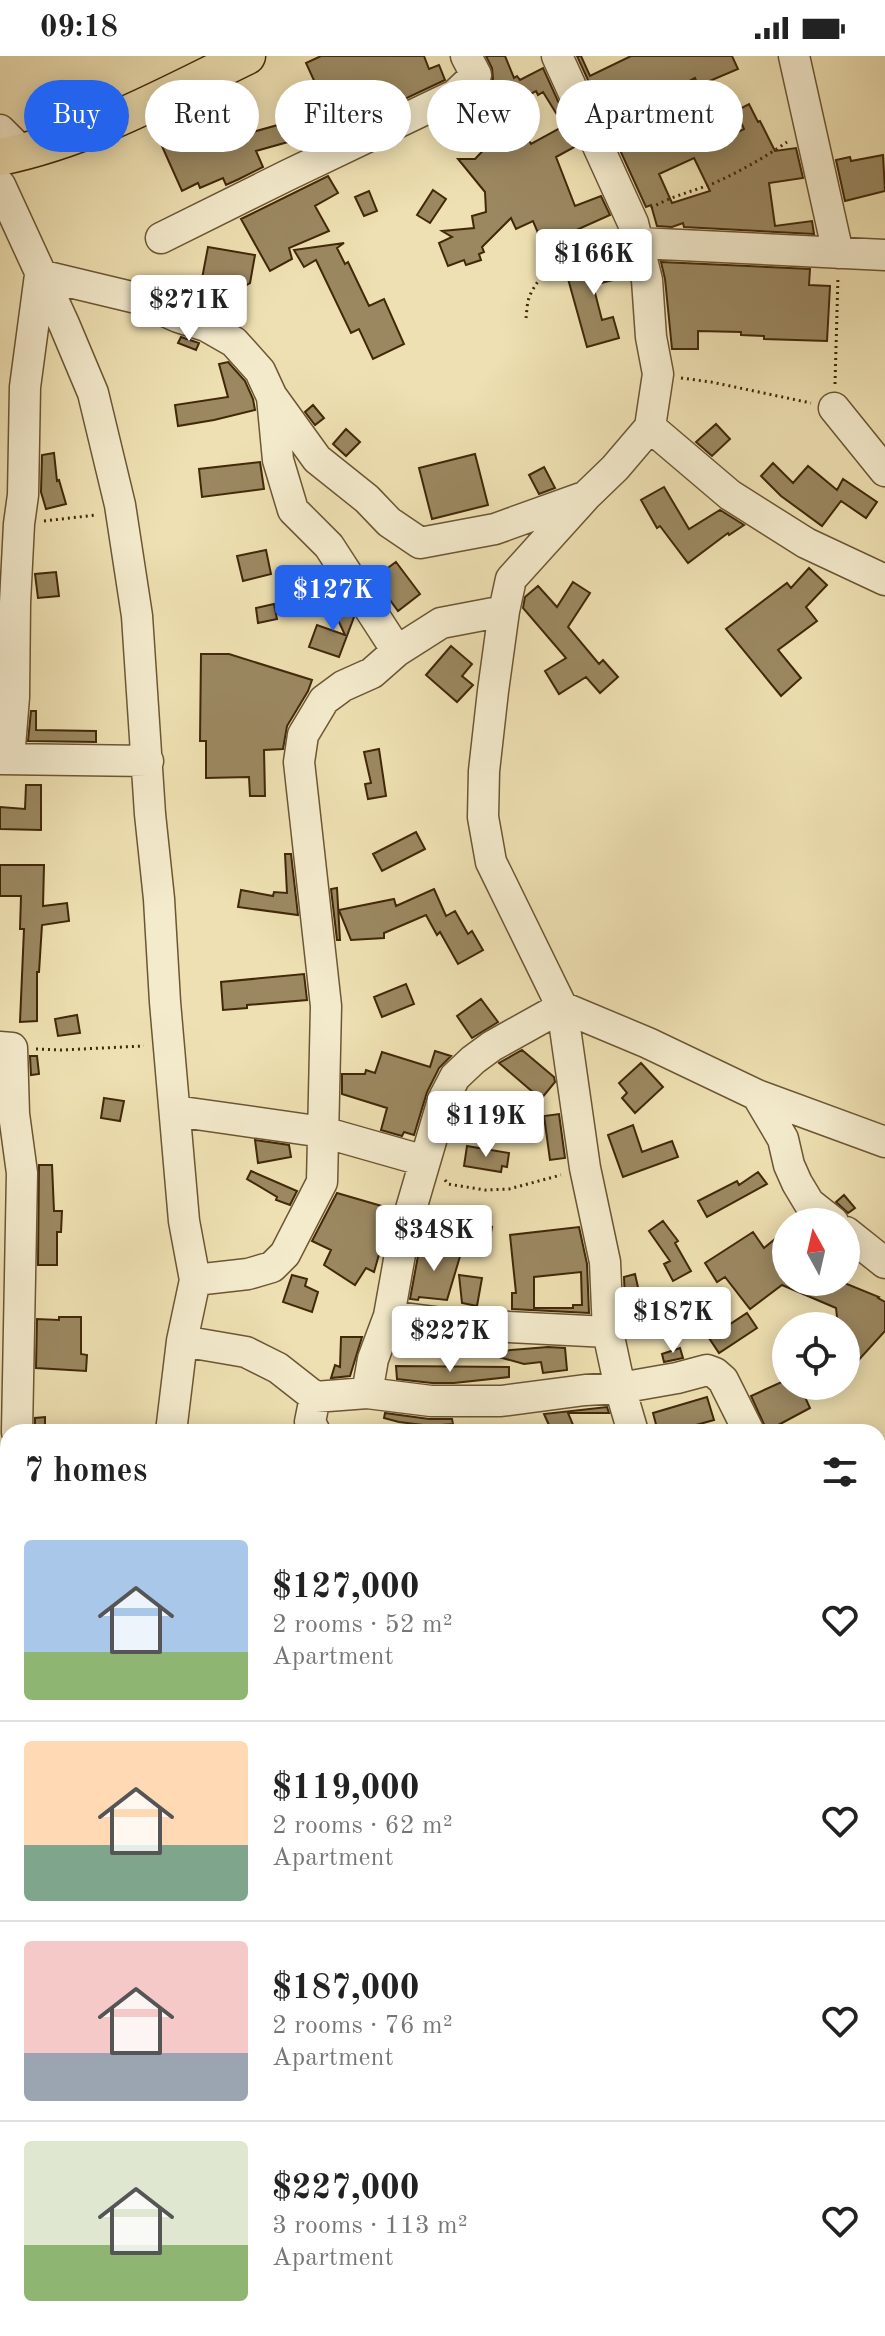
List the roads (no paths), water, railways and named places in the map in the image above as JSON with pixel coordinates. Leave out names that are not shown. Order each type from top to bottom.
[{"type":"main road","points":[[8,147],[117,120],[247,56]]},
{"type":"street","points":[[161,238],[455,95],[476,75],[466,56]]},
{"type":"street","points":[[557,56],[636,233],[647,280],[651,337],[658,374],[650,427],[511,579],[504,611],[484,771],[483,817],[491,862],[562,1007],[585,1168],[605,1262],[608,1332],[631,1424]]},
{"type":"street","points":[[794,56],[838,253]]},
{"type":"street","points":[[0,185],[93,393],[120,505],[137,616],[184,1221],[195,1280],[182,1341],[172,1424]]},
{"type":"street","points":[[636,233],[885,255]]},
{"type":"street","points":[[40,275],[136,298],[206,326],[234,342],[260,371],[272,397],[317,459],[367,499],[389,522],[420,543],[495,529],[586,496]]},
{"type":"street","points":[[40,275],[25,387],[23,495],[4,759],[148,761]]},
{"type":"street","points":[[272,397],[278,460],[293,510],[329,546],[397,651]]},
{"type":"street","points":[[834,408],[885,471]]},
{"type":"street","points":[[650,427],[730,495],[806,543],[885,580]]},
{"type":"street","points":[[195,1280],[248,1274],[272,1267],[285,1254],[322,1182],[326,1006],[299,762],[303,735],[324,700],[343,686],[372,673],[397,651],[441,623],[504,611]]},
{"type":"street","points":[[562,1007],[648,1043],[757,1095],[885,1142]]},
{"type":"street","points":[[367,1393],[373,1359],[389,1316],[402,1243],[443,1100],[455,1077],[473,1060],[562,1007]]},
{"type":"street","points":[[6,1048],[22,1173],[17,1424]]},
{"type":"street","points":[[757,1095],[783,1139],[789,1165],[803,1193],[815,1208]]},
{"type":"street","points":[[175,1111],[323,1132],[425,1161]]},
{"type":"street","points":[[860,1243],[885,1263]]},
{"type":"street","points":[[389,1316],[450,1324],[608,1332]]},
{"type":"street","points":[[182,1341],[246,1352],[278,1368],[315,1397],[367,1393],[431,1401],[501,1401],[620,1388],[707,1370],[723,1380],[745,1424]]},
{"type":"street","points":[[311,1424],[315,1397]]}]
